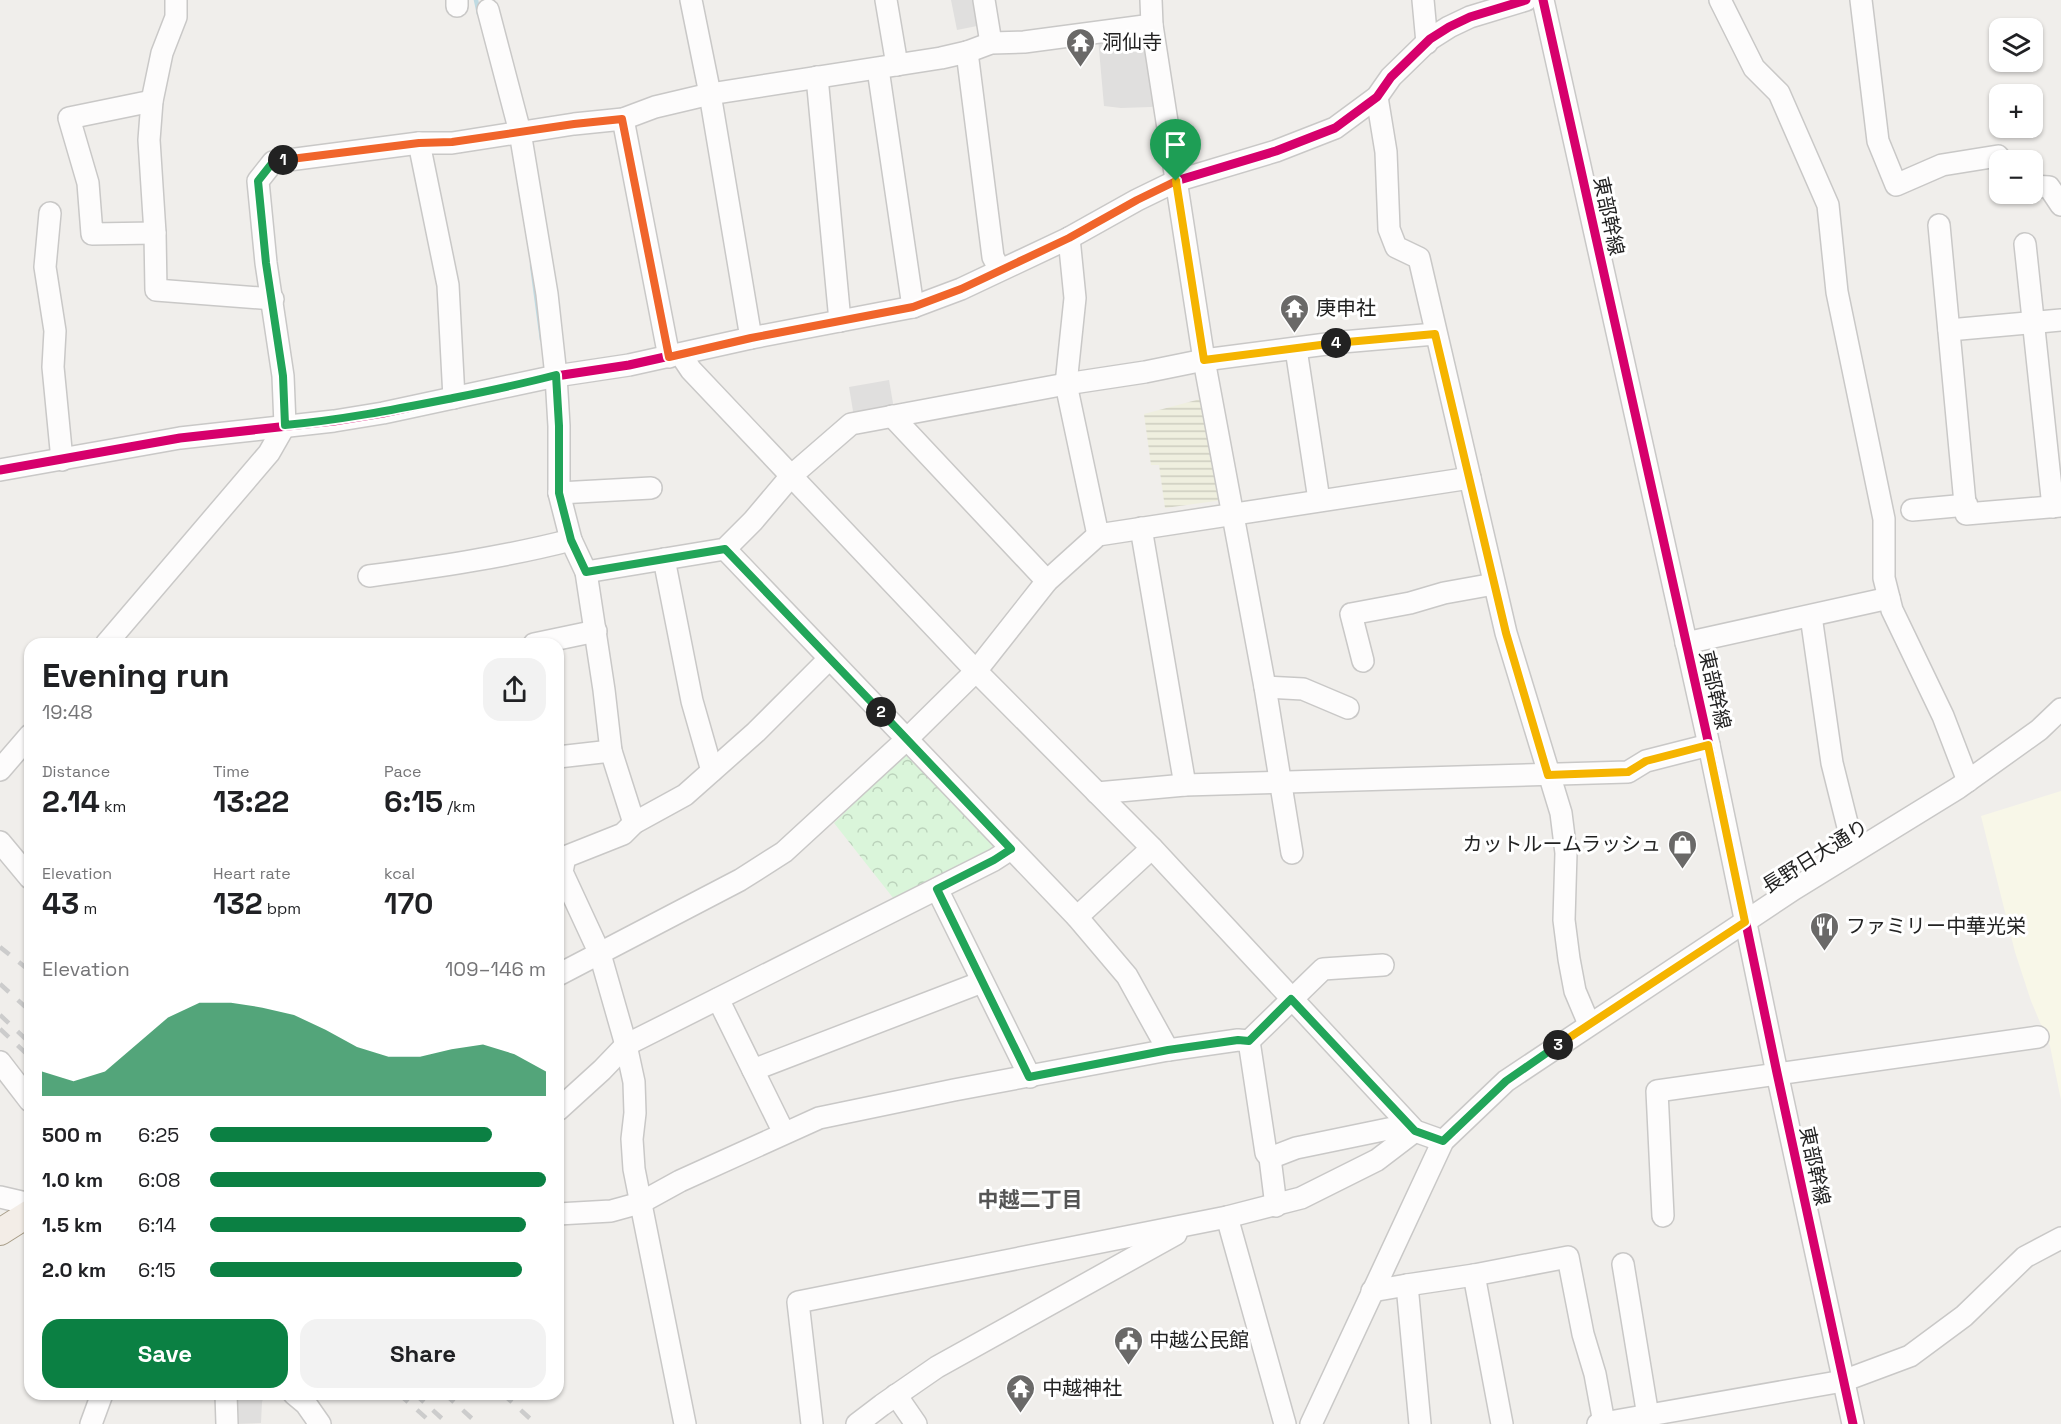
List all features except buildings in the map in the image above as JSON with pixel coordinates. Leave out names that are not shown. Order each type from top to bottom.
[{"type":"main road","points":[[0,1232],[24,1217]]},
{"type":"street","points":[[176,0],[176,17],[162,53],[152,101],[149,140],[156,290],[273,299]]},
{"type":"street","points":[[691,0],[710,94],[751,338]]},
{"type":"street","points":[[886,0],[887,67],[913,307]]},
{"type":"street","points":[[984,0],[991,43]]},
{"type":"street","points":[[1151,0],[1152,26],[1204,360],[1234,513],[1292,853]]},
{"type":"street","points":[[1422,0],[1427,43]]},
{"type":"street","points":[[0,470],[180,438],[373,415],[556,375],[629,365],[751,338],[913,307],[961,289],[1069,238],[1176,181],[1312,139],[1335,128],[1377,97],[1391,77],[1427,43],[1449,27],[1470,17],[1526,0]]},
{"type":"street","name":"東部幹線","points":[[1543,0],[1686,643],[1853,1424]]},
{"type":"street","points":[[1720,0],[1754,68],[1779,93],[1828,205],[1837,292],[1884,519],[1884,578],[1892,610],[1943,716],[1968,781]]},
{"type":"street","points":[[1861,0],[1878,141],[1896,184],[1942,165],[1989,157]]},
{"type":"street","points":[[488,10],[546,283],[556,375],[559,493],[571,540],[586,572],[596,631],[610,751],[634,823]]},
{"type":"street","points":[[111,638],[269,453],[285,425],[283,376],[266,263],[258,181],[273,162],[419,143],[452,142],[622,119],[655,107],[710,94],[887,67],[967,52],[991,43],[1024,42],[1152,26]]},
{"type":"street","points":[[967,52],[993,257],[1000,270]]},
{"type":"street","points":[[817,77],[840,321]]},
{"type":"street","points":[[1377,97],[1386,152],[1389,229],[1396,247],[1419,258],[1506,633],[1561,813],[1566,853],[1564,920],[1569,959],[1575,991],[1589,1024]]},
{"type":"street","points":[[152,101],[69,118],[88,183],[92,234],[155,233]]},
{"type":"street","points":[[622,119],[675,356],[691,370],[976,671],[1152,848],[1291,999],[1408,1136]]},
{"type":"street","points":[[419,143],[447,285],[454,398]]},
{"type":"street","points":[[2043,187],[2049,187],[2061,205]]},
{"type":"street","points":[[50,213],[45,267],[55,331],[53,367],[62,460]]},
{"type":"street","points":[[1939,225],[1967,505],[1966,514],[2057,506],[2025,244]]},
{"type":"street","points":[[1069,238],[1075,298],[1066,384],[1098,535]]},
{"type":"street","points":[[1949,330],[2061,320]]},
{"type":"street","points":[[586,572],[725,549],[753,521],[791,476],[851,424],[1204,360],[1342,342],[1435,334]]},
{"type":"street","points":[[1296,349],[1319,500]]},
{"type":"street","points":[[892,416],[1047,581]]},
{"type":"street","points":[[564,972],[740,880],[784,852],[907,739],[976,671],[1047,581],[1098,535],[1470,478]]},
{"type":"street","points":[[559,493],[651,488]]},
{"type":"street","points":[[1912,510],[1967,505]]},
{"type":"street","points":[[1141,528],[1185,785]]},
{"type":"street","points":[[369,576],[532,550],[571,540]]},
{"type":"street","points":[[725,549],[1077,917],[1127,976],[1168,1050]]},
{"type":"street","points":[[664,559],[692,700],[712,771]]},
{"type":"street","points":[[1363,661],[1351,614],[1410,603],[1455,590],[1494,584]]},
{"type":"street","points":[[1686,643],[1889,598]]},
{"type":"street","points":[[1811,616],[1832,763],[1854,851]]},
{"type":"street","points":[[563,638],[596,631]]},
{"type":"street","points":[[564,856],[623,834],[634,823],[685,795],[763,725],[829,659]]},
{"type":"street","points":[[1265,687],[1303,689],[1348,708]]},
{"type":"street","name":"長野日大通り","points":[[1443,1141],[1506,1081],[1794,889],[1968,781],[2039,730],[2061,709]]},
{"type":"street","points":[[1097,793],[1185,785],[1628,772],[1646,761],[1708,745]]},
{"type":"street","points":[[564,756],[610,751]]},
{"type":"street","points":[[0,842],[24,871]]},
{"type":"street","points":[[1077,917],[1152,848]]},
{"type":"street","points":[[564,1105],[626,1045],[994,860],[1011,849]]},
{"type":"street","points":[[564,876],[600,954],[626,1045],[634,1082],[635,1113],[632,1139],[634,1169],[684,1424]]},
{"type":"street","points":[[937,889],[1029,1077]]},
{"type":"street","points":[[1249,1041],[1323,969],[1383,965]]},
{"type":"street","points":[[753,1070],[982,982]]},
{"type":"street","points":[[718,999],[784,1133]]},
{"type":"street","points":[[1664,1216],[1657,1091],[2038,1037]]},
{"type":"street","points":[[564,1214],[611,1211],[640,1203],[680,1180],[819,1118],[1168,1050],[1238,1040],[1249,1041]]},
{"type":"street","points":[[1249,1041],[1266,1154],[1270,1158],[1276,1206]]},
{"type":"street","points":[[0,1062],[24,1093]]},
{"type":"street","points":[[1270,1158],[1296,1148],[1393,1128],[1408,1136],[1443,1141],[1311,1424]]},
{"type":"street","points":[[812,1424],[798,1302],[1276,1206],[1301,1198],[1377,1160],[1408,1136]]},
{"type":"street","points":[[0,1197],[24,1203]]},
{"type":"street","points":[[1227,1217],[1285,1424]]},
{"type":"street","points":[[857,1424],[937,1367],[1176,1234]]},
{"type":"street","points":[[1372,1292],[1568,1257],[1583,1334],[1595,1374],[1601,1424],[1653,1418],[1843,1381],[1910,1356],[1964,1316],[2025,1257],[2061,1238]]},
{"type":"street","points":[[1623,1264],[1653,1418]]},
{"type":"street","points":[[1474,1275],[1502,1424]]},
{"type":"street","points":[[1407,1285],[1420,1424]]},
{"type":"street","points":[[896,1395],[916,1424]]},
{"type":"street","points":[[91,1424],[100,1400]]},
{"type":"street","points":[[226,1400],[227,1424]]},
{"type":"street","points":[[301,1400],[320,1424]]},
{"type":"shaded area","points":[[951,0],[973,0],[977,26],[957,30]]},
{"type":"shaded area","points":[[1148,29],[1158,105],[1121,108],[1104,106],[1098,38]]},
{"type":"shaded area","points":[[889,380],[894,409],[855,423],[849,387]]},
{"type":"shaded area","points":[[2061,791],[2061,1100],[2050,1046],[2031,1001],[2015,952],[1981,816]]},
{"type":"shaded area","points":[[233,1400],[263,1400],[261,1423],[235,1424]]},
{"type":"green space","points":[[1204,398],[1223,500],[1165,508],[1159,465],[1151,465],[1144,414]]},
{"type":"green space","points":[[906,753],[996,843],[993,851],[894,899],[834,823]]},
{"type":"waterway","points":[[476,0],[479,14]]},
{"type":"waterway","points":[[532,265],[542,340]]},
{"type":"railway","points":[[0,947],[24,966]]},
{"type":"railway","points":[[0,984],[24,1006]]},
{"type":"railway","points":[[0,1015],[24,1037]]},
{"type":"railway","points":[[0,1029],[24,1051]]},
{"type":"railway","points":[[406,1400],[433,1424]]},
{"type":"railway","points":[[422,1400],[448,1424]]},
{"type":"railway","points":[[452,1400],[478,1424]]},
{"type":"railway","points":[[510,1400],[536,1424]]},
{"type":"cycle path","points":[[0,470],[180,438],[334,421],[383,413],[556,376],[629,365],[751,338],[913,307],[961,289],[1069,238],[1176,181],[1276,151],[1335,128],[1377,97],[1391,77],[1430,39],[1470,17],[1526,0]]},
{"type":"cycle path","points":[[1543,0],[1709,745],[1853,1424]]},
{"type":"place","name":"洞仙寺","points":[[1081,68]]},
{"type":"place","name":"庚申社","points":[[1295,334]]},
{"type":"place","name":"カットルームラッシュ","points":[[1682,870]]},
{"type":"place","name":"ファミリー中華光栄","points":[[1825,952]]},
{"type":"place","name":"中越公民館","points":[[1128,1366]]},
{"type":"place","name":"中越神社","points":[[1021,1414]]},
{"type":"district","name":"中越二丁目","points":[[1030,1200]]},
{"type":"route","points":[[622,119],[669,357],[751,338],[913,307],[961,289],[1069,238],[1176,181],[1204,360],[1272,353],[1342,342],[1435,334],[1506,633],[1548,775],[1628,772],[1646,761],[1708,745],[1745,922],[1506,1081],[1443,1141],[1415,1131],[1291,999],[1249,1041],[1238,1040],[1168,1050],[1029,1077],[937,889],[1011,849],[725,549],[586,572],[571,540],[559,493],[556,375],[383,413],[334,421],[285,425],[283,376],[266,263],[258,181],[273,162],[419,143],[505,136],[574,124],[622,119]]}]
